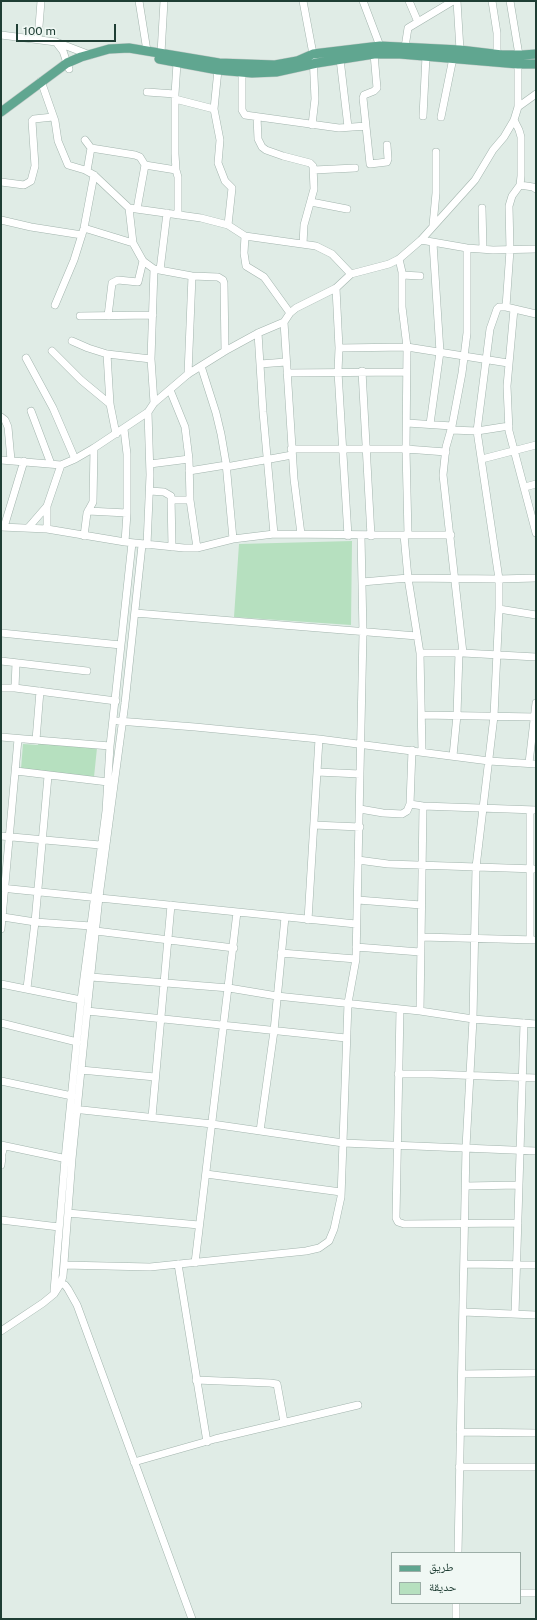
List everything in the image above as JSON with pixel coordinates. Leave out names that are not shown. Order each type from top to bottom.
[{"type":"main road","points":[[1,112],[41,81],[68,66],[109,49],[118,48],[161,53],[219,63],[275,65],[380,46],[460,50],[498,54],[536,64]]},
{"type":"main road","points":[[93,56],[120,53],[242,73],[276,72],[313,59],[340,59],[374,54],[519,60],[536,54]]},
{"type":"street","points":[[38,39],[41,1]]},
{"type":"street","points":[[139,1],[147,51]]},
{"type":"street","points":[[161,53],[164,1]]},
{"type":"street","points":[[304,1],[313,59],[315,100],[312,125]]},
{"type":"street","points":[[363,1],[380,46]]},
{"type":"street","points":[[409,1],[418,22]]},
{"type":"street","points":[[405,47],[408,28],[453,1]]},
{"type":"street","points":[[457,1],[460,50]]},
{"type":"street","points":[[492,1],[498,54]]},
{"type":"street","points":[[1,460],[61,465],[75,459],[124,429],[148,412],[154,403],[188,374],[225,350],[258,333],[284,322],[290,313],[336,288],[351,274],[389,264],[399,259],[421,240],[475,180],[493,150],[504,137],[514,120],[518,108],[519,60],[510,1]]},
{"type":"street","points":[[1,35],[56,42],[93,56]]},
{"type":"street","points":[[56,42],[63,51],[68,66]]},
{"type":"street","points":[[374,54],[377,84],[376,90],[363,97],[370,164],[386,162],[388,159],[387,145]]},
{"type":"street","points":[[422,116],[426,56]]},
{"type":"street","points":[[441,117],[453,58]]},
{"type":"street","points":[[340,59],[348,127]]},
{"type":"street","points":[[178,63],[175,96],[176,170],[179,185],[178,215]]},
{"type":"street","points":[[218,70],[214,109],[220,140],[218,166],[224,176],[225,181],[232,188],[228,225]]},
{"type":"street","points":[[242,73],[242,110],[245,115],[339,128],[366,126]]},
{"type":"street","points":[[41,81],[53,117],[58,141],[68,165],[87,171],[94,175],[128,208],[133,243],[143,261],[157,269],[192,276],[218,277],[223,280],[225,350]]},
{"type":"street","points":[[147,92],[175,96],[214,109]]},
{"type":"street","points":[[518,108],[536,94]]},
{"type":"street","points":[[1,182],[24,185],[31,181],[35,166],[32,121],[34,119],[53,117]]},
{"type":"street","points":[[257,117],[258,139],[262,147],[283,156],[310,163],[313,166],[314,189],[304,225],[303,244]]},
{"type":"street","points":[[506,307],[510,250],[510,206],[512,196],[520,185],[521,137],[514,120]]},
{"type":"street","points":[[85,140],[91,148],[137,155],[142,158],[145,165],[137,209]]},
{"type":"street","points":[[87,171],[91,148]]},
{"type":"street","points":[[433,226],[436,193],[436,152]]},
{"type":"street","points":[[145,165],[176,170]]},
{"type":"street","points":[[314,170],[355,168]]},
{"type":"street","points":[[55,305],[74,260],[83,232],[94,175]]},
{"type":"street","points":[[520,185],[533,186],[536,189]]},
{"type":"street","points":[[311,202],[347,209]]},
{"type":"street","points":[[128,208],[201,218],[228,225],[245,236],[316,246],[328,250],[339,259],[351,274]]},
{"type":"street","points":[[482,208],[483,249]]},
{"type":"street","points":[[154,403],[151,359],[153,316],[157,269],[167,213]]},
{"type":"street","points":[[1,220],[31,227],[83,232],[133,243]]},
{"type":"street","points":[[245,236],[244,253],[246,266],[260,273],[264,277],[290,313]]},
{"type":"street","points":[[421,240],[467,248],[510,250],[536,248]]},
{"type":"street","points":[[430,424],[440,352],[433,243]]},
{"type":"street","points":[[453,756],[461,653],[455,579],[443,475],[467,333],[467,248]]},
{"type":"street","points":[[399,259],[402,275],[402,307],[407,346],[406,535],[408,578],[420,653],[422,751]]},
{"type":"street","points":[[108,316],[112,283],[118,280],[138,282],[143,261]]},
{"type":"street","points":[[402,275],[420,276]]},
{"type":"street","points":[[188,374],[192,276]]},
{"type":"street","points":[[336,288],[339,348],[338,372],[348,536]]},
{"type":"street","points":[[458,1552],[466,1147],[473,1020],[476,867],[490,761],[494,716],[498,609],[498,579],[477,431],[490,330],[493,317],[498,307],[506,307],[536,314]]},
{"type":"street","points":[[514,309],[507,386],[509,426],[536,533]]},
{"type":"street","points":[[80,316],[153,316]]},
{"type":"street","points":[[284,322],[292,452],[301,534]]},
{"type":"street","points":[[258,333],[274,534]]},
{"type":"street","points":[[72,340],[88,348],[107,354],[151,359]]},
{"type":"street","points":[[339,348],[407,346],[464,357],[508,363]]},
{"type":"street","points":[[52,351],[81,380],[110,404]]},
{"type":"street","points":[[107,354],[110,404],[116,434]]},
{"type":"street","points":[[26,358],[53,408],[75,459]]},
{"type":"street","points":[[260,364],[286,362]]},
{"type":"street","points":[[201,366],[216,413],[226,466],[233,539]]},
{"type":"street","points":[[362,371],[371,536]]},
{"type":"street","points":[[287,372],[406,372]]},
{"type":"street","points":[[170,390],[183,422],[189,459],[190,500],[197,548]]},
{"type":"street","points":[[31,411],[51,464]]},
{"type":"street","points":[[97,897],[145,545],[150,491],[148,412]]},
{"type":"street","points":[[1,417],[5,420],[8,427],[11,460]]},
{"type":"street","points":[[407,423],[430,424],[477,431],[509,426]]},
{"type":"street","points":[[1,1331],[54,1294],[58,1283],[58,1227],[68,1159],[73,1109],[81,1070],[91,977],[100,845],[106,811],[110,746],[122,645],[128,543],[127,454],[124,429]]},
{"type":"street","points":[[482,459],[514,449],[536,445]]},
{"type":"street","points":[[84,536],[88,511],[93,502],[94,448]]},
{"type":"street","points":[[190,471],[267,459],[292,452],[343,449],[406,449],[446,452]]},
{"type":"street","points":[[150,464],[189,459]]},
{"type":"street","points":[[24,461],[2,527],[47,529],[128,543],[197,548],[233,539],[274,534],[348,536],[450,535]]},
{"type":"street","points":[[47,529],[47,506],[61,465]]},
{"type":"street","points":[[525,487],[536,484]]},
{"type":"street","points":[[150,491],[167,493],[170,495],[172,500],[172,547]]},
{"type":"street","points":[[172,500],[190,500]]},
{"type":"street","points":[[28,528],[47,506]]},
{"type":"street","points":[[88,511],[127,513]]},
{"type":"street","points":[[64,1265],[150,1267],[306,1251],[319,1248],[329,1241],[334,1229],[341,1192],[348,1003],[356,959],[363,633],[361,536]]},
{"type":"street","points":[[362,582],[408,578],[536,578]]},
{"type":"street","points":[[498,609],[536,616]]},
{"type":"street","points":[[135,613],[363,633],[417,636]]},
{"type":"street","points":[[1,633],[122,645]]},
{"type":"street","points":[[420,653],[497,654],[536,657]]},
{"type":"street","points":[[1,661],[87,671]]},
{"type":"street","points":[[15,688],[16,662]]},
{"type":"street","points":[[1,688],[15,688],[116,701]]},
{"type":"street","points":[[36,740],[40,691]]},
{"type":"street","points":[[114,721],[195,727],[360,743],[490,761],[532,764],[536,703]]},
{"type":"street","points":[[422,715],[535,717]]},
{"type":"street","points":[[1,737],[110,746]]},
{"type":"street","points":[[1,929],[3,916],[3,888],[10,837],[18,739]]},
{"type":"street","points":[[308,920],[320,739]]},
{"type":"street","points":[[360,809],[383,813],[402,814],[407,811],[410,804],[412,750]]},
{"type":"street","points":[[16,771],[108,782]]},
{"type":"street","points":[[318,772],[360,774]]},
{"type":"street","points":[[27,988],[35,922],[48,776]]},
{"type":"street","points":[[410,804],[423,806],[533,810],[533,939],[421,937]]},
{"type":"street","points":[[420,1011],[423,806]]},
{"type":"street","points":[[314,825],[360,827]]},
{"type":"street","points":[[1,836],[100,845]]},
{"type":"street","points":[[358,860],[422,866],[533,869]]},
{"type":"street","points":[[3,888],[356,924]]},
{"type":"street","points":[[358,900],[421,905]]},
{"type":"street","points":[[152,1117],[171,905]]},
{"type":"street","points":[[195,1263],[234,948],[237,912]]},
{"type":"street","points":[[3,916],[35,922],[234,948]]},
{"type":"street","points":[[260,1131],[274,1031],[285,917]]},
{"type":"street","points":[[73,1109],[72,1096],[77,1042],[82,1000],[94,929]]},
{"type":"street","points":[[356,946],[420,952]]},
{"type":"street","points":[[281,953],[356,959]]},
{"type":"street","points":[[91,977],[229,988],[277,996],[420,1011],[473,1020],[536,1024]]},
{"type":"street","points":[[1,984],[82,1000]]},
{"type":"street","points":[[400,1009],[396,1145],[396,1218],[398,1222],[412,1224],[518,1223]]},
{"type":"street","points":[[87,1011],[346,1038]]},
{"type":"street","points":[[1,1023],[77,1042]]},
{"type":"street","points":[[515,1314],[524,1023]]},
{"type":"street","points":[[81,1070],[155,1077]]},
{"type":"street","points":[[398,1074],[536,1078]]},
{"type":"street","points":[[1,1081],[72,1096]]},
{"type":"street","points":[[73,1109],[212,1124],[343,1142],[536,1151]]},
{"type":"street","points":[[1,1165],[2,1146],[68,1159]]},
{"type":"street","points":[[58,1283],[64,1276],[68,1213],[68,1159]]},
{"type":"street","points":[[206,1174],[341,1192]]},
{"type":"street","points":[[466,1186],[519,1185]]},
{"type":"street","points":[[68,1213],[200,1226]]},
{"type":"street","points":[[1,1220],[58,1227]]},
{"type":"street","points":[[178,1264],[206,1442]]},
{"type":"street","points":[[464,1264],[536,1265]]},
{"type":"street","points":[[58,1283],[68,1289],[77,1305],[192,1619]]},
{"type":"street","points":[[463,1312],[536,1314]]},
{"type":"street","points":[[462,1374],[536,1374]]},
{"type":"street","points":[[196,1380],[216,1379],[277,1384],[284,1422]]},
{"type":"street","points":[[134,1462],[284,1422],[358,1405]]},
{"type":"street","points":[[460,1432],[536,1433]]},
{"type":"street","points":[[459,1466],[536,1467]]},
{"type":"street","points":[[521,1593],[536,1593]]},
{"type":"street","points":[[456,1604],[456,1619]]},
{"type":"green space","points":[[352,541],[351,625],[234,617],[239,544]]},
{"type":"green space","points":[[39,741],[97,748],[94,777],[21,769],[23,744],[38,745]]}]
